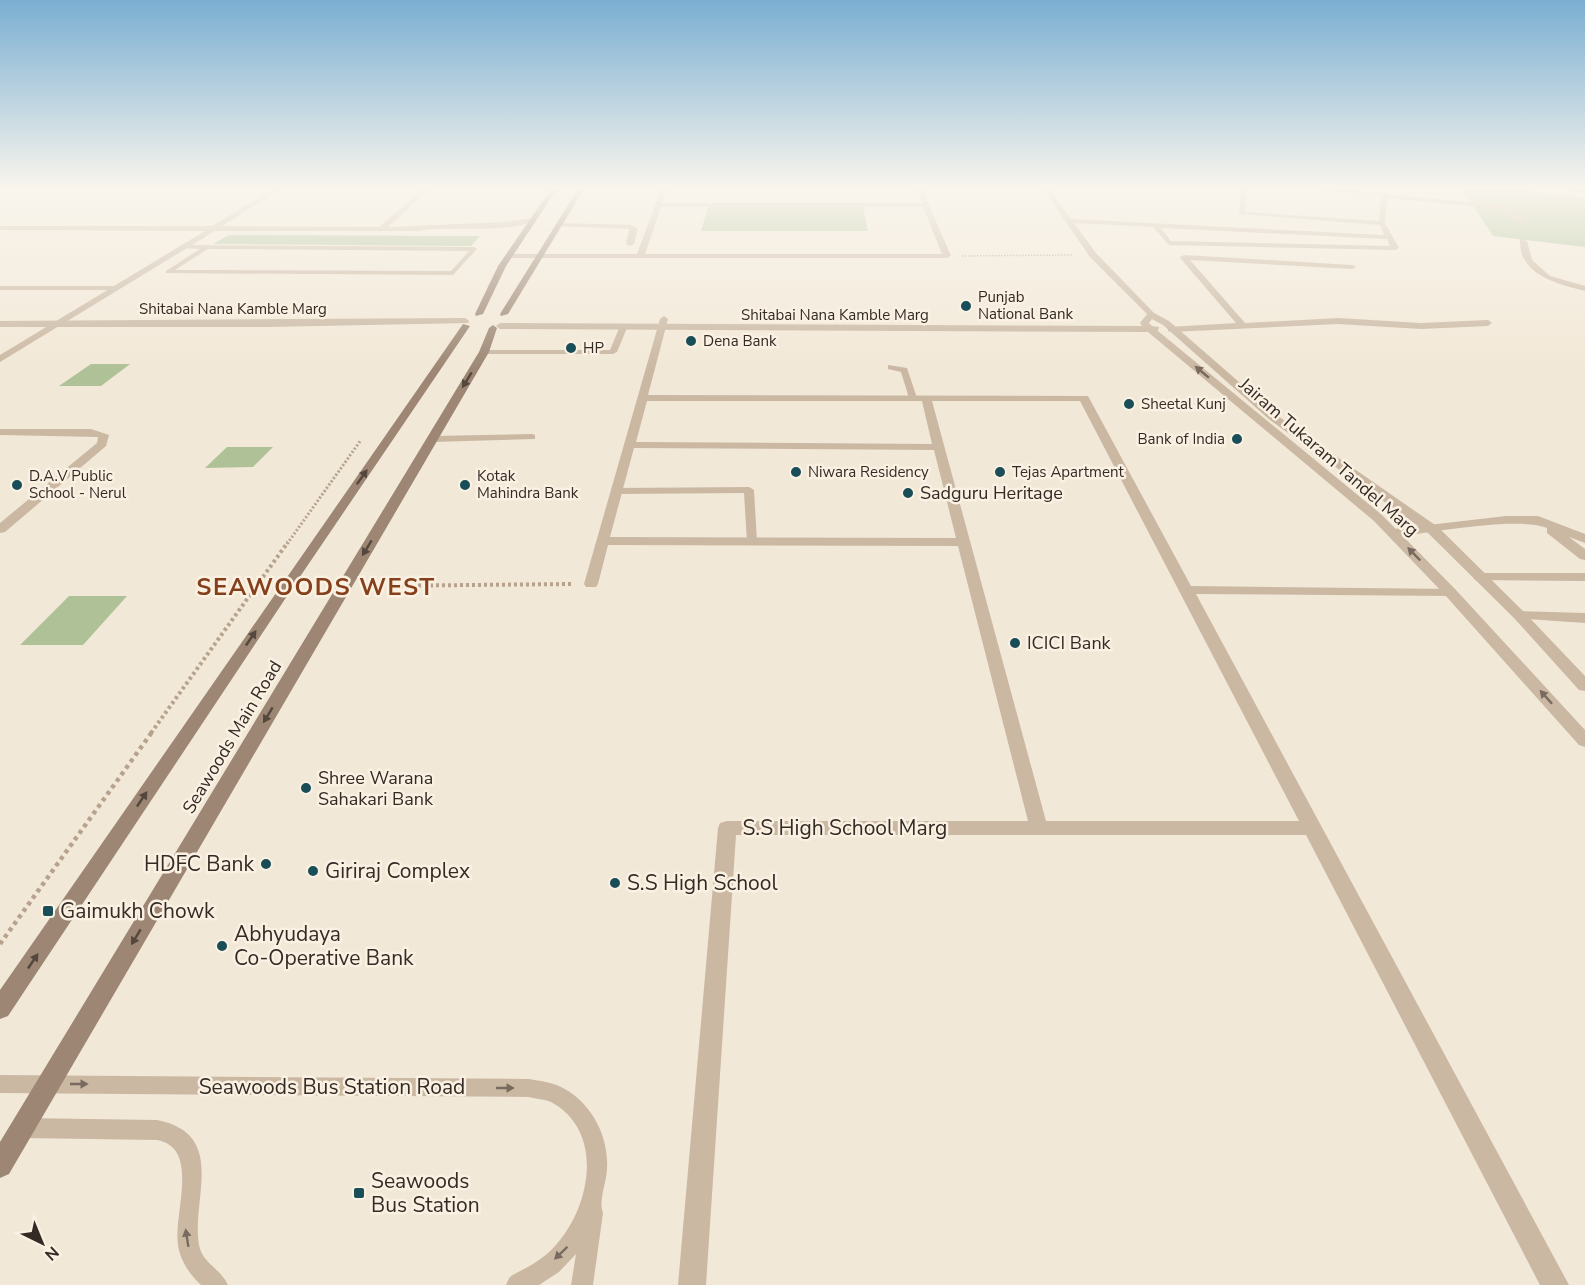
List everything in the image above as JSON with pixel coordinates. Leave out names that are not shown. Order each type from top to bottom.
[{"type":"main road","points":[[512,249],[478,314],[481,326],[506,316],[545,249]]},
{"type":"main road","points":[[478,314],[506,316]]},
{"type":"main road","name":"Seawoods Main Road","points":[[0,1165],[484,352],[481,326]]},
{"type":"main road","name":"Seawoods Main Road","points":[[0,1009],[286,586],[481,326]]},
{"type":"street","points":[[0,359],[179,249]]},
{"type":"street","points":[[640,256],[643,249]]},
{"type":"street","points":[[509,256],[946,256],[943,249]]},
{"type":"street","name":"Jairam Tukaram Tandel Marg","points":[[1089,249],[1148,322],[1394,533],[1583,737]]},
{"type":"street","points":[[1175,249],[1243,326]]},
{"type":"street","points":[[1525,249],[1528,261],[1547,278],[1585,289]]},
{"type":"street","points":[[1184,257],[1352,267]]},
{"type":"street","name":"Shitabai Nana Kamble Marg","points":[[506,316],[662,324],[1148,322]]},
{"type":"street","points":[[1168,326],[1243,326],[1338,321],[1421,326],[1488,323]]},
{"type":"street","name":"Shitabai Nana Kamble Marg","points":[[0,324],[61,322],[623,328],[662,324]]},
{"type":"street","name":"Jairam Tukaram Tandel Marg","points":[[1148,322],[1168,326],[1274,418],[1433,530],[1520,615],[1585,686]]},
{"type":"street","points":[[591,584],[662,324]]},
{"type":"street","points":[[642,398],[1084,398],[1555,1285]]},
{"type":"street","points":[[919,398],[939,447],[1039,828]]},
{"type":"street","points":[[0,432],[91,432],[104,435],[102,444],[0,529]]},
{"type":"street","points":[[629,445],[939,447]]},
{"type":"street","points":[[1394,533],[1506,520],[1538,520],[1585,539]]},
{"type":"street","points":[[1538,520],[1585,556]]},
{"type":"street","points":[[603,541],[964,542]]},
{"type":"street","points":[[1482,579],[1585,579]]},
{"type":"street","points":[[1186,590],[1450,592]]},
{"type":"street","points":[[1520,615],[1585,618]]},
{"type":"street","name":"S.S High School Marg","points":[[692,1285],[727,828],[1312,828]]},
{"type":"lane","points":[[204,249],[168,272],[453,273],[474,249],[431,249]]},
{"type":"lane","points":[[0,288],[116,288]]},
{"type":"lane","points":[[484,352],[613,352],[623,328]]},
{"type":"lane","points":[[891,367],[904,370],[919,398]]},
{"type":"lane","points":[[433,439],[532,437]]},
{"type":"lane","points":[[617,491],[749,490],[752,542]]},
{"type":"lane","name":"Seawoods Bus Station Road","points":[[0,1084],[529,1088],[554,1093],[575,1107],[590,1128],[598,1154],[597,1185],[582,1285]]},
{"type":"lane","points":[[22,1128],[157,1130],[178,1139],[191,1155],[194,1166],[186,1227],[187,1243],[198,1270],[217,1285]]},
{"type":"lane","name":"Seawoods Bus Station Road","points":[[516,1285],[539,1274],[567,1248],[587,1217],[597,1185]]},
{"type":"path","points":[[946,256],[1093,255]]},
{"type":"path","points":[[0,944],[368,431]]},
{"type":"path","points":[[345,586],[591,584]]},
{"type":"path","points":[[256,587],[286,586]]},
{"type":"green space","points":[[91,364],[130,364],[101,386],[59,386]]},
{"type":"green space","points":[[227,447],[273,447],[253,467],[205,468]]},
{"type":"green space","points":[[69,596],[127,596],[83,645],[20,645]]},
{"type":"place","name":"Punjab National Bank","points":[[966,306]]},
{"type":"place","name":"Dena Bank","points":[[691,341]]},
{"type":"place","name":"HP","points":[[571,348]]},
{"type":"place","name":"Sheetal Kunj","points":[[1129,404]]},
{"type":"place","name":"Bank of India","points":[[1237,439]]},
{"type":"place","name":"Niwara Residency","points":[[796,472]]},
{"type":"place","name":"Tejas Apartment","points":[[1000,472]]},
{"type":"place","name":"D.A.V Public School - Nerul","points":[[17,485]]},
{"type":"place","name":"Kotak Mahindra Bank","points":[[465,485]]},
{"type":"place","name":"Sadguru Heritage","points":[[908,493]]},
{"type":"place","name":"ICICI Bank","points":[[1015,643]]},
{"type":"place","name":"Shree Warana Sahakari Bank","points":[[306,788]]},
{"type":"place","name":"HDFC Bank","points":[[266,864]]},
{"type":"place","name":"Giriraj Complex","points":[[313,871]]},
{"type":"place","name":"S.S High School","points":[[615,883]]},
{"type":"place","name":"Gaimukh Chowk","points":[[48,911]]},
{"type":"place","name":"Abhyudaya Co-Operative Bank","points":[[222,946]]},
{"type":"place","name":"Seawoods Bus Station","points":[[359,1193]]},
{"type":"district","name":"SEAWOODS WEST","points":[[316,587]]}]
